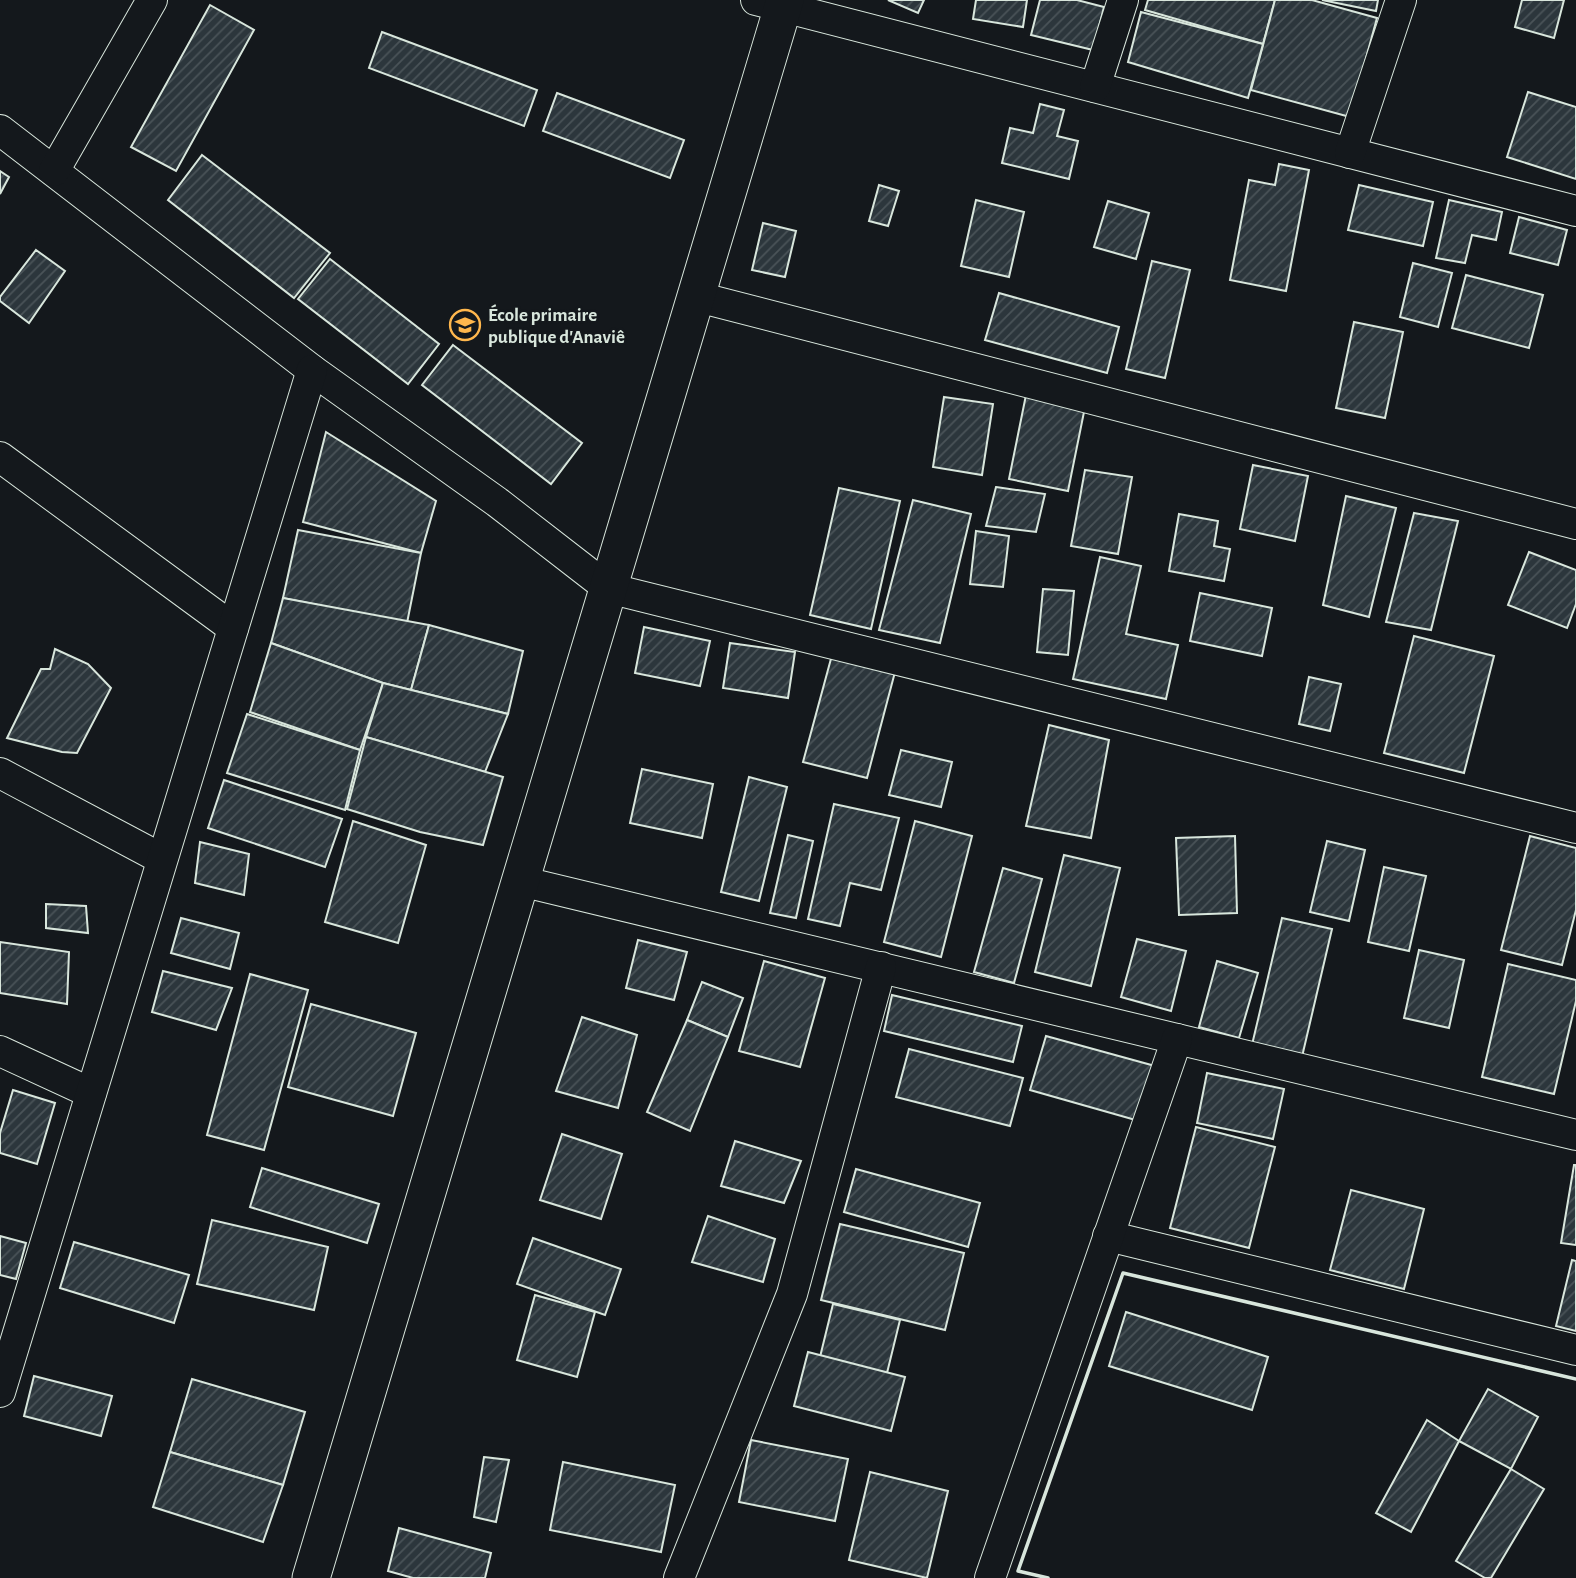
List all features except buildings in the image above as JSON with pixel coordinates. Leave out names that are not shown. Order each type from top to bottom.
[{"type":"street","points":[[54,171],[152,0]]},
{"type":"street","points":[[1095,87],[1123,0]]},
{"type":"street","points":[[1350,153],[1401,0]]},
{"type":"street","points":[[311,1578],[694,296],[775,2],[1576,211]]},
{"type":"street","points":[[0,130],[312,370],[497,502],[608,588],[1576,828]]},
{"type":"street","points":[[694,296],[1576,524]]},
{"type":"street","points":[[0,1392],[11,1318],[91,1093],[312,370]]},
{"type":"street","points":[[0,457],[233,628]]},
{"type":"street","points":[[0,773],[162,859]]},
{"type":"street","points":[[520,881],[1576,1135]]},
{"type":"street","points":[[679,1578],[792,1294],[881,967]]},
{"type":"street","points":[[990,1578],[1177,1038]]},
{"type":"street","points":[[0,1051],[91,1093]]},
{"type":"street","points":[[1108,1236],[1576,1350]]},
{"type":"wall","points":[[1048,1578],[1018,1571],[1123,1273],[1576,1379]]},
{"type":"place","name":"École primaire publique d'Anaviê","points":[[465,325]]}]
